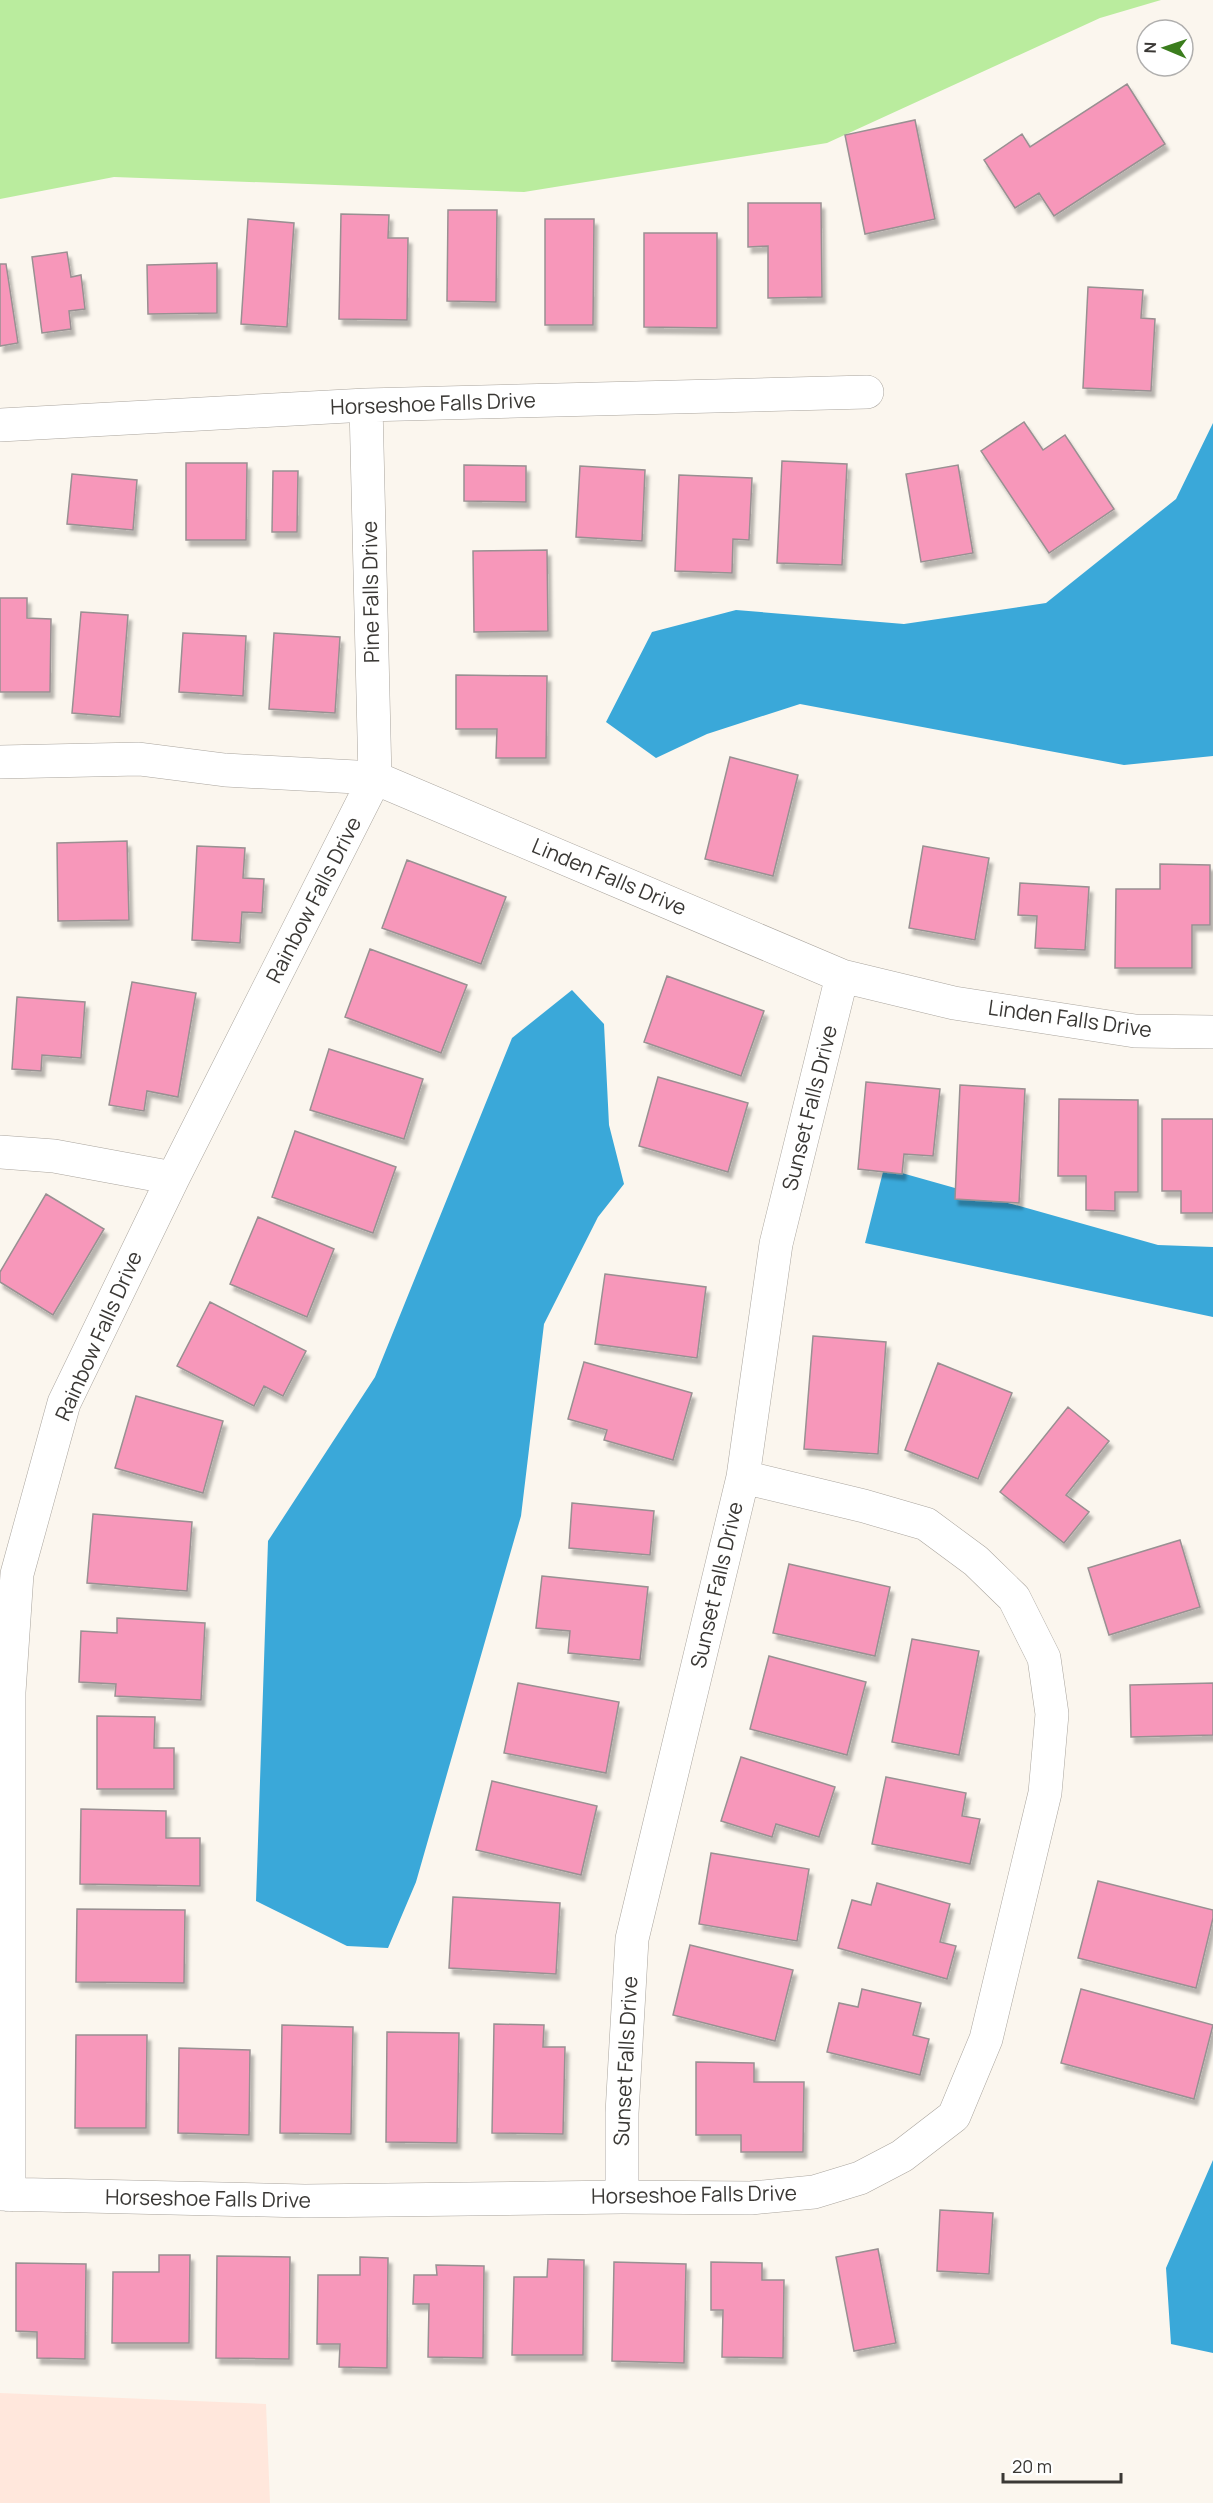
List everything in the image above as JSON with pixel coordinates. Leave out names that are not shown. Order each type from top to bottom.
[{"type":"street","name":"Horseshoe Falls Drive","points":[[0,425],[366,405],[867,392]]},
{"type":"street","name":"Pine Falls Drive","points":[[366,405],[375,778]]},
{"type":"street","name":"Linden Falls Drive","points":[[0,762],[139,759],[225,770],[375,778],[842,976],[954,1003],[1135,1031],[1213,1032]]},
{"type":"street","name":"Rainbow Falls Drive","points":[[4,2195],[9,1692],[17,1574],[64,1403],[173,1178],[375,778]]},
{"type":"street","name":"Sunset Falls Drive","points":[[622,2197],[622,2113],[632,1940],[743,1477],[776,1244],[842,976]]},
{"type":"street","points":[[0,1152],[54,1156],[173,1178]]},
{"type":"street","name":"Horseshoe Falls Drive","points":[[4,2195],[305,2201],[622,2197],[751,2198],[814,2192],[860,2178],[902,2156],[954,2116],[986,2039],[1045,1793],[1052,1714],[1044,1658],[1014,1598],[976,1560],[926,1524],[864,1506],[743,1477]]},
{"type":"shaded area","points":[[0,2393],[266,2404],[270,2503],[0,2503]]},
{"type":"green space","points":[[0,0],[1161,0],[1100,18],[827,143],[524,192],[114,177],[0,199]]},
{"type":"water","points":[[1213,423],[1213,756],[1124,765],[800,704],[707,734],[656,758],[606,722],[652,632],[736,610],[904,624],[1046,603],[1176,499]]},
{"type":"water","points":[[572,990],[604,1024],[609,1125],[624,1184],[598,1217],[544,1324],[521,1516],[416,1882],[388,1948],[347,1946],[256,1901],[268,1541],[375,1377],[512,1038]]},
{"type":"water","points":[[884,1168],[1158,1245],[1213,1247],[1213,1317],[865,1243]]},
{"type":"water","points":[[1213,2160],[1213,2353],[1171,2344],[1166,2268]]},
{"type":"building","points":[[1127,84],[1165,144],[1054,216],[1039,193],[1015,208],[984,160],[1022,134],[1030,147]]},
{"type":"building","points":[[915,120],[935,219],[865,234],[845,135]]},
{"type":"building","points":[[748,203],[821,203],[822,297],[768,298],[768,246],[748,247]]},
{"type":"building","points":[[448,210],[497,210],[496,302],[447,301]]},
{"type":"building","points":[[341,214],[389,215],[388,238],[408,238],[407,320],[339,319]]},
{"type":"building","points":[[248,219],[294,223],[287,327],[241,324]]},
{"type":"building","points":[[545,219],[594,219],[593,325],[545,325]]},
{"type":"building","points":[[644,233],[717,233],[717,328],[644,327]]},
{"type":"building","points":[[67,252],[71,277],[81,275],[85,309],[69,311],[71,329],[42,333],[32,257]]},
{"type":"building","points":[[217,263],[217,313],[148,314],[147,265]]},
{"type":"building","points":[[0,264],[6,264],[18,343],[0,346]]},
{"type":"building","points":[[1088,287],[1143,290],[1141,318],[1155,319],[1151,391],[1083,388]]},
{"type":"building","points":[[1024,422],[1043,450],[1065,435],[1114,509],[1049,553],[981,451]]},
{"type":"building","points":[[782,461],[847,464],[842,565],[777,563]]},
{"type":"building","points":[[186,463],[247,463],[246,540],[186,540]]},
{"type":"building","points":[[464,465],[526,466],[526,502],[464,501]]},
{"type":"building","points":[[958,465],[973,553],[921,562],[906,474]]},
{"type":"building","points":[[580,466],[645,470],[642,541],[576,537]]},
{"type":"building","points":[[273,471],[298,471],[297,532],[272,532]]},
{"type":"building","points":[[72,474],[137,480],[133,530],[67,524]]},
{"type":"building","points":[[679,475],[752,478],[749,540],[733,539],[732,573],[675,571]]},
{"type":"building","points":[[547,550],[548,631],[474,632],[473,551]]},
{"type":"building","points":[[0,598],[27,598],[27,618],[51,619],[50,692],[0,692]]},
{"type":"building","points":[[81,612],[128,615],[120,717],[72,713]]},
{"type":"building","points":[[183,633],[246,636],[243,696],[179,692]]},
{"type":"building","points":[[274,633],[340,637],[335,713],[269,709]]},
{"type":"building","points":[[456,675],[547,676],[546,758],[496,758],[497,729],[456,729]]},
{"type":"building","points":[[730,757],[798,775],[773,876],[705,859]]},
{"type":"building","points":[[127,841],[129,920],[58,921],[57,843]]},
{"type":"building","points":[[197,846],[245,848],[243,878],[264,879],[262,913],[242,912],[240,943],[192,940]]},
{"type":"building","points":[[923,846],[989,858],[975,940],[909,928]]},
{"type":"building","points":[[407,860],[506,897],[481,964],[382,928]]},
{"type":"building","points":[[1160,864],[1210,865],[1210,925],[1192,925],[1192,968],[1115,968],[1116,889],[1160,889]]},
{"type":"building","points":[[1020,883],[1089,887],[1085,950],[1035,948],[1037,916],[1018,915]]},
{"type":"building","points":[[370,949],[467,985],[441,1053],[345,1017]]},
{"type":"building","points":[[667,976],[764,1011],[741,1076],[644,1042]]},
{"type":"building","points":[[132,982],[196,993],[178,1097],[147,1091],[144,1111],[109,1105]]},
{"type":"building","points":[[17,997],[85,1002],[81,1058],[42,1055],[41,1071],[12,1069]]},
{"type":"building","points":[[329,1049],[423,1079],[404,1139],[310,1110]]},
{"type":"building","points":[[658,1077],[748,1103],[728,1172],[639,1146]]},
{"type":"building","points":[[866,1082],[940,1089],[933,1156],[904,1154],[902,1174],[858,1169]]},
{"type":"building","points":[[960,1085],[1025,1089],[1019,1203],[955,1199]]},
{"type":"building","points":[[1059,1099],[1138,1100],[1138,1192],[1115,1192],[1115,1211],[1086,1210],[1086,1176],[1058,1176]]},
{"type":"building","points":[[1162,1119],[1213,1119],[1213,1213],[1181,1213],[1181,1191],[1162,1191]]},
{"type":"building","points":[[295,1131],[396,1167],[373,1233],[272,1197]]},
{"type":"building","points":[[46,1194],[104,1229],[53,1315],[0,1282],[0,1272]]},
{"type":"building","points":[[258,1217],[334,1249],[307,1317],[230,1284]]},
{"type":"building","points":[[605,1274],[706,1287],[697,1358],[595,1344]]},
{"type":"building","points":[[210,1302],[306,1351],[283,1396],[264,1386],[254,1406],[177,1366]]},
{"type":"building","points":[[813,1336],[886,1342],[878,1454],[804,1449]]},
{"type":"building","points":[[584,1362],[692,1393],[673,1460],[604,1440],[607,1430],[568,1419]]},
{"type":"building","points":[[938,1363],[1012,1393],[978,1479],[905,1450]]},
{"type":"building","points":[[136,1396],[223,1421],[203,1493],[115,1468]]},
{"type":"building","points":[[1068,1407],[1109,1441],[1066,1495],[1089,1512],[1064,1543],[1000,1492]]},
{"type":"building","points":[[572,1503],[654,1511],[650,1555],[569,1548]]},
{"type":"building","points":[[93,1514],[192,1522],[187,1591],[87,1583]]},
{"type":"building","points":[[1180,1540],[1200,1607],[1109,1635],[1088,1568]]},
{"type":"building","points":[[789,1564],[890,1587],[875,1656],[773,1633]]},
{"type":"building","points":[[542,1576],[648,1587],[640,1660],[568,1653],[570,1631],[536,1628]]},
{"type":"building","points":[[117,1618],[205,1623],[201,1700],[115,1696],[116,1684],[79,1682],[81,1631],[117,1633]]},
{"type":"building","points":[[912,1639],[979,1651],[959,1755],[892,1742]]},
{"type":"building","points":[[769,1656],[866,1682],[847,1755],[750,1729]]},
{"type":"building","points":[[518,1683],[619,1702],[606,1773],[504,1753]]},
{"type":"building","points":[[1213,1683],[1213,1735],[1131,1737],[1130,1685]]},
{"type":"building","points":[[97,1716],[155,1717],[154,1748],[174,1748],[174,1789],[97,1789]]},
{"type":"building","points":[[741,1757],[835,1787],[819,1837],[776,1824],[772,1837],[721,1821]]},
{"type":"building","points":[[886,1777],[966,1793],[962,1816],[980,1819],[970,1864],[872,1844]]},
{"type":"building","points":[[492,1781],[597,1806],[581,1875],[476,1850]]},
{"type":"building","points":[[81,1809],[166,1811],[166,1838],[200,1838],[200,1886],[80,1884]]},
{"type":"building","points":[[711,1853],[809,1869],[797,1941],[699,1924]]},
{"type":"building","points":[[1098,1881],[1213,1910],[1196,1988],[1078,1958]]},
{"type":"building","points":[[877,1883],[950,1904],[940,1942],[956,1946],[947,1979],[838,1948],[852,1900],[871,1905]]},
{"type":"building","points":[[453,1897],[560,1903],[556,1974],[449,1968]]},
{"type":"building","points":[[77,1909],[185,1910],[184,1983],[76,1982]]},
{"type":"building","points":[[690,1945],[793,1970],[775,2041],[673,2015]]},
{"type":"building","points":[[862,1989],[921,2003],[913,2035],[929,2039],[920,2075],[827,2052],[839,2003],[858,2007]]},
{"type":"building","points":[[1081,1989],[1213,2025],[1194,2099],[1061,2063]]},
{"type":"building","points":[[494,2024],[544,2025],[543,2047],[565,2047],[563,2134],[492,2133]]},
{"type":"building","points":[[282,2025],[353,2027],[351,2134],[280,2133]]},
{"type":"building","points":[[387,2032],[459,2033],[457,2143],[386,2142]]},
{"type":"building","points":[[76,2035],[147,2035],[146,2128],[75,2128]]},
{"type":"building","points":[[179,2048],[250,2050],[249,2135],[178,2133]]},
{"type":"building","points":[[696,2062],[754,2063],[754,2082],[804,2082],[803,2152],[741,2152],[741,2135],[696,2135]]},
{"type":"building","points":[[940,2210],[993,2213],[989,2274],[937,2271]]},
{"type":"building","points":[[878,2249],[896,2343],[854,2351],[836,2257]]},
{"type":"building","points":[[159,2255],[190,2255],[189,2343],[112,2343],[113,2272],[159,2272]]},
{"type":"building","points":[[217,2256],[290,2257],[289,2359],[216,2358]]},
{"type":"building","points":[[360,2257],[388,2258],[387,2368],[339,2367],[340,2344],[317,2344],[318,2275],[360,2275]]},
{"type":"building","points":[[548,2259],[584,2260],[583,2355],[512,2355],[514,2277],[547,2277]]},
{"type":"building","points":[[614,2262],[686,2264],[684,2363],[612,2361]]},
{"type":"building","points":[[711,2262],[762,2263],[762,2280],[784,2280],[783,2358],[722,2357],[723,2310],[711,2310]]},
{"type":"building","points":[[16,2263],[86,2264],[85,2359],[37,2358],[37,2332],[16,2331]]},
{"type":"building","points":[[436,2265],[484,2266],[483,2358],[428,2357],[429,2304],[413,2304],[414,2275],[437,2275]]}]
